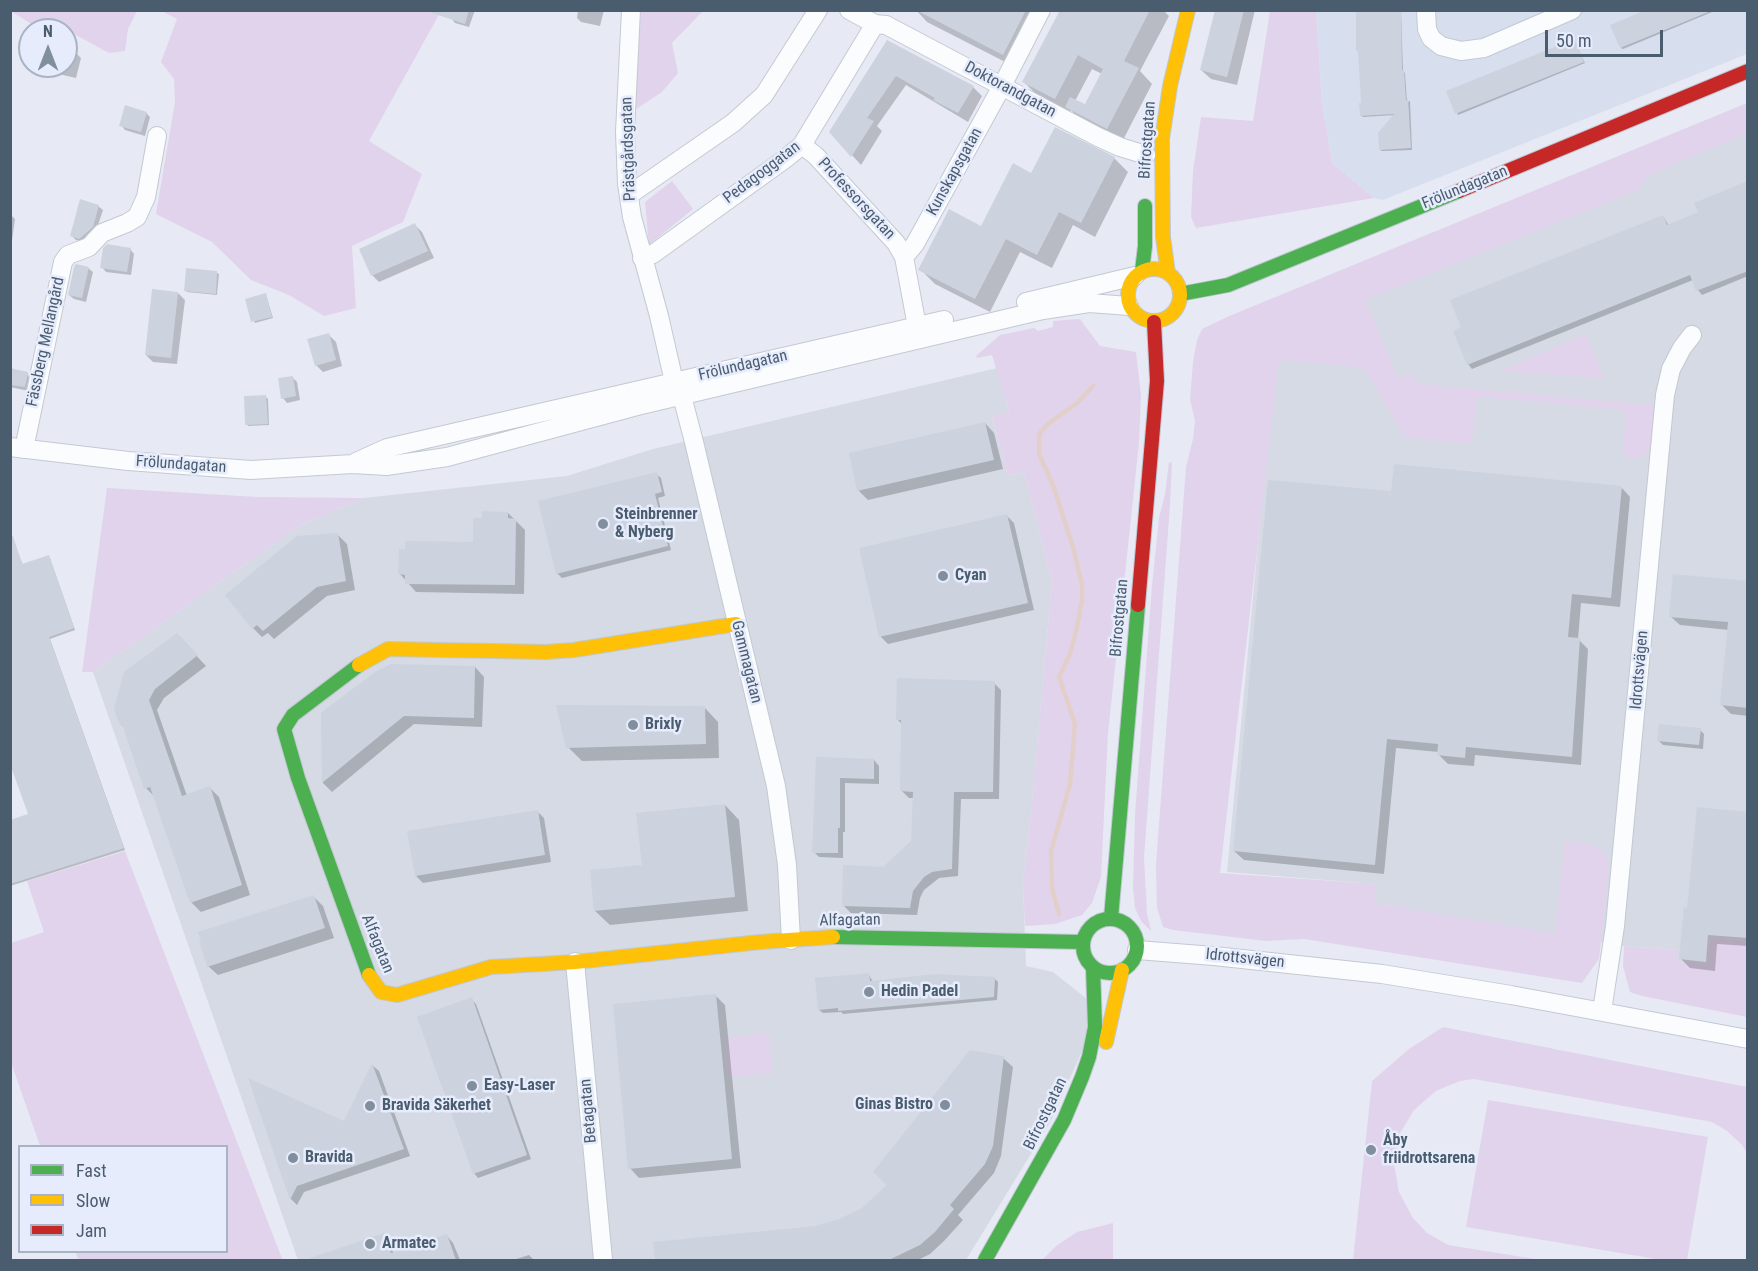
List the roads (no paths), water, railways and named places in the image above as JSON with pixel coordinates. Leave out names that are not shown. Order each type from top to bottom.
[{"type":"street","name":"Prästgårdsgatan","points":[[631,10],[625,132],[629,195],[642,258],[679,389]]},
{"type":"street","points":[[629,195],[733,123],[764,95],[818,10]]},
{"type":"street","points":[[849,10],[875,24]]},
{"type":"street","name":"Kunskapsgatan","points":[[904,257],[915,244],[1041,10]]},
{"type":"street","name":"Bifrostgatan","points":[[1180,294],[1177,282],[1168,273],[1162,237],[1162,139],[1170,86],[1188,10]]},
{"type":"street","points":[[1426,10],[1427,29],[1431,38],[1441,46],[1461,51],[1484,48],[1572,10]]},
{"type":"street","name":"Doktorandgatan","points":[[875,24],[886,25],[1098,137],[1120,147],[1146,152]]},
{"type":"street","name":"Pedagoggatan","points":[[642,258],[653,254],[802,145],[875,24]]},
{"type":"street","name":"Frölundagatan","points":[[1180,294],[1228,285],[1288,262],[1748,72]]},
{"type":"street","name":"Fässberg Mellangård","points":[[17,448],[63,262],[68,255],[89,247],[102,233],[137,217],[146,197],[158,136]]},
{"type":"street","name":"Professorsgatan","points":[[802,145],[816,156],[897,243],[904,257]]},
{"type":"street","name":"Bifrostgatan","points":[[1129,306],[1128,290],[1138,274],[1145,246],[1145,194]]},
{"type":"street","points":[[904,257],[918,333]]},
{"type":"street","points":[[1138,274],[1155,269],[1168,273]]},
{"type":"street","name":"Frölundagatan","points":[[17,448],[156,464],[251,470],[353,464],[386,466],[447,456],[637,406],[679,389],[918,333],[1138,274]]},
{"type":"street","points":[[1129,306],[1139,317],[1154,322],[1164,320],[1173,313],[1180,294]]},
{"type":"street","name":"Frölundagatan","points":[[918,333],[1089,303],[1129,306]]},
{"type":"street","name":"Bifrostgatan","points":[[1110,918],[1157,381],[1154,322]]},
{"type":"street","name":"Idrottsvägen","points":[[1602,1011],[1615,926],[1665,395],[1671,369],[1692,335]]},
{"type":"street","name":"Gammagatan","points":[[679,389],[777,791],[787,865],[791,940]]},
{"type":"street","name":"Alfagatan","points":[[736,624],[574,650],[546,652],[388,649],[367,659],[293,715],[284,729],[298,778],[370,977],[381,992],[397,995],[408,993],[491,967],[575,962],[791,940],[850,936],[1082,942]]},
{"type":"street","points":[[1082,942],[1087,929],[1092,924],[1110,918],[1120,920],[1131,928],[1137,941],[1137,950]]},
{"type":"street","name":"Bifrostgatan","points":[[985,1260],[1064,1120],[1089,1057],[1095,1027],[1094,968],[1082,952],[1082,942]]},
{"type":"street","name":"Bifrostgatan","points":[[1090,1093],[1100,1065],[1122,970],[1133,961],[1137,950]]},
{"type":"street","name":"Idrottsvägen","points":[[1137,950],[1382,974],[1602,1011],[1748,1039]]},
{"type":"street","name":"Betagatan","points":[[575,962],[603,1260]]},
{"type":"street","points":[[1094,968],[1106,973],[1122,970]]},
{"type":"street","name":"Bifrostgatan","points":[[1060,1154],[1079,1120]]},
{"type":"waterway","points":[[1059,914],[1052,888],[1051,851],[1070,784],[1075,724],[1059,677],[1070,654],[1077,627],[1082,585],[1073,547],[1053,485],[1039,454],[1039,443],[1040,433],[1048,424],[1077,403],[1093,386]]},
{"type":"place","name":"Steinbrenner & Nyberg","points":[[603,524]]},
{"type":"place","name":"Cyan","points":[[943,576]]},
{"type":"place","name":"Brixly","points":[[633,725]]},
{"type":"place","name":"Hedin Padel","points":[[869,992]]},
{"type":"place","name":"Easy-Laser","points":[[472,1086]]},
{"type":"place","name":"Ginas Bistro","points":[[945,1105]]},
{"type":"place","name":"Bravida Säkerhet","points":[[370,1106]]},
{"type":"place","name":"Åby friidrottsarena","points":[[1371,1150]]},
{"type":"place","name":"Bravida","points":[[293,1158]]},
{"type":"place","name":"Armatec","points":[[370,1244]]}]
